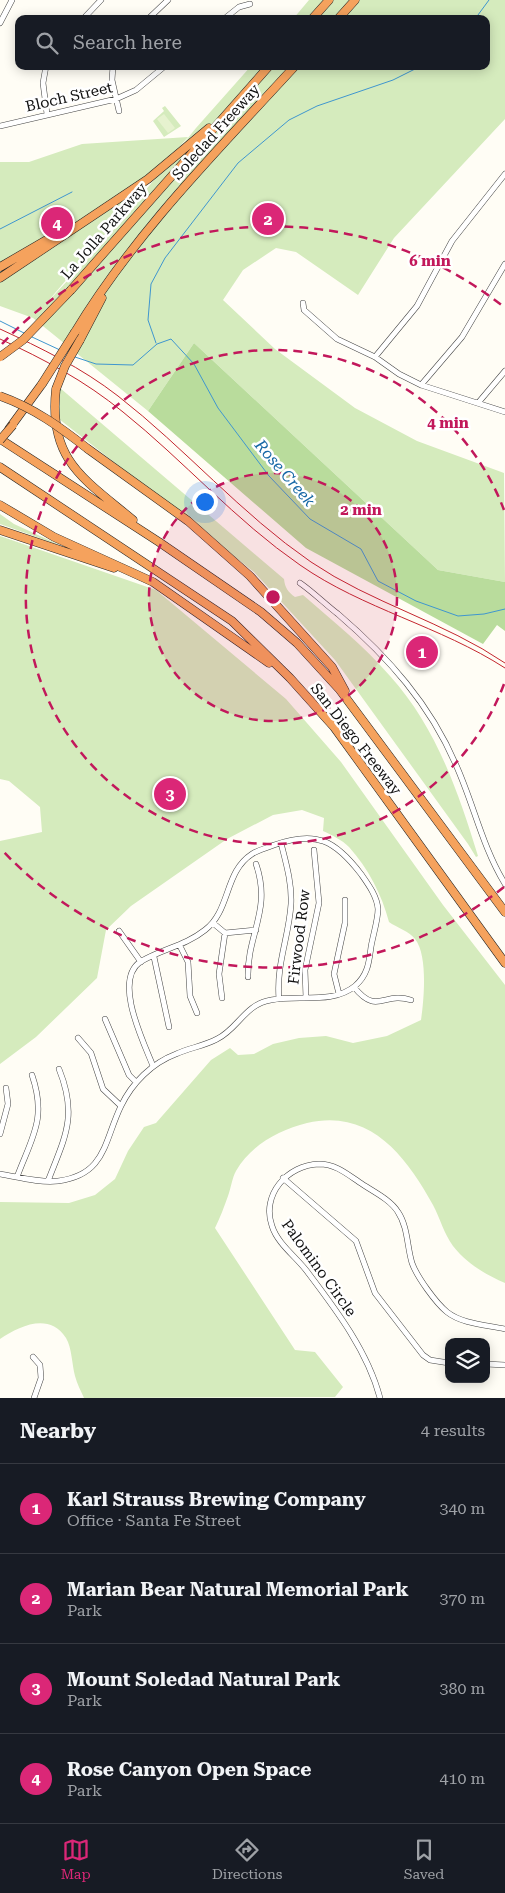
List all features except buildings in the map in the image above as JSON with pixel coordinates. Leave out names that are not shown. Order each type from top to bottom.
[{"type":"highway","points":[[316,15],[329,0]]},
{"type":"highway","points":[[342,15],[355,0]]},
{"type":"highway","name":"Soledad Freeway","points":[[223,118],[265,70]]},
{"type":"highway","name":"Soledad Freeway","points":[[121,264],[152,222],[291,70]]},
{"type":"highway","points":[[0,278],[148,179],[223,118]]},
{"type":"highway","name":"La Jolla Parkway","points":[[0,357],[23,340],[71,290],[223,118]]},
{"type":"highway","points":[[0,267],[35,245],[102,210]]},
{"type":"highway","points":[[0,439],[13,425],[42,384],[121,264]]},
{"type":"highway","points":[[121,264],[65,366],[56,389],[55,427],[69,462],[84,478],[159,542]]},
{"type":"highway","points":[[0,396],[19,403],[46,417],[188,521],[250,576],[332,667],[361,719]]},
{"type":"highway","name":"San Diego Freeway","points":[[0,439],[159,542],[261,612],[296,643],[340,690],[505,912]]},
{"type":"highway","name":"San Diego Freeway","points":[[0,467],[232,621],[290,678],[334,727],[505,963]]},
{"type":"highway","points":[[0,505],[54,537],[153,582],[290,678]]},
{"type":"highway","points":[[0,530],[153,582]]},
{"type":"street","points":[[0,23],[12,0]]},
{"type":"street","points":[[87,15],[101,0]]},
{"type":"street","points":[[152,15],[168,0]]},
{"type":"street","points":[[229,15],[239,7],[250,4]]},
{"type":"street","points":[[45,70],[43,83],[47,114]]},
{"type":"street","points":[[113,70],[112,80],[119,112]]},
{"type":"street","name":"Bloch Street","points":[[0,126],[116,99],[136,90],[160,70]]},
{"type":"street","points":[[375,356],[417,306],[452,241],[505,174]]},
{"type":"street","points":[[422,385],[462,337],[492,282],[505,264]]},
{"type":"street","points":[[303,303],[304,310],[337,339],[375,356],[399,374],[422,385],[505,412]]},
{"type":"street","points":[[478,403],[505,371]]},
{"type":"street","points":[[300,583],[367,639],[402,676],[425,707],[456,764],[479,832],[505,884]]},
{"type":"street","points":[[0,1174],[48,1181],[74,1177],[96,1164],[102,1156],[121,1106],[136,1082],[153,1066],[174,1054],[218,1039],[252,1007],[270,1000],[339,994],[354,987],[367,969],[378,910],[370,888],[346,855],[333,846],[315,838],[300,837],[253,853],[240,864],[232,875],[222,909],[212,923],[180,946],[141,962],[134,968],[129,981],[130,998],[139,1032],[153,1066]]},
{"type":"street","points":[[278,999],[279,959],[291,905],[290,884],[282,843]]},
{"type":"street","name":"Firwood Row","points":[[306,998],[305,970],[318,903],[314,850]]},
{"type":"street","points":[[248,977],[248,959],[261,913],[263,898],[262,882],[256,864]]},
{"type":"street","points":[[339,994],[334,974],[345,923],[345,900]]},
{"type":"street","points":[[212,923],[225,933],[256,930]]},
{"type":"street","points":[[119,931],[141,962]]},
{"type":"street","points":[[222,998],[219,974],[225,933]]},
{"type":"street","points":[[180,946],[188,962],[190,996],[197,1013]]},
{"type":"street","points":[[154,957],[169,1027]]},
{"type":"street","points":[[354,987],[363,998],[371,1002],[401,997],[411,1000]]},
{"type":"street","points":[[104,1019],[129,1074],[136,1082]]},
{"type":"street","points":[[78,1038],[91,1053],[104,1089],[121,1106]]},
{"type":"street","points":[[48,1181],[70,1120],[64,1083],[59,1069]]},
{"type":"street","points":[[17,1177],[39,1117],[39,1095],[32,1075]]},
{"type":"street","points":[[0,1134],[8,1104],[6,1088]]},
{"type":"street","points":[[445,1362],[430,1360],[423,1355],[375,1293],[356,1241],[283,1178],[298,1168],[315,1164],[334,1166],[349,1174],[398,1211],[403,1222],[413,1265],[435,1300],[446,1312],[456,1318],[505,1329]]},
{"type":"street","name":"Palomino Circle","points":[[283,1178],[273,1192],[270,1204],[270,1221],[274,1232],[309,1273],[365,1356],[374,1375],[380,1398]]},
{"type":"street","points":[[33,1357],[40,1364],[41,1378],[34,1398]]},
{"type":"street","points":[[490,1364],[505,1365]]},
{"type":"green space","points":[[309,0],[505,0],[505,119],[394,238],[358,295],[296,252],[276,248],[243,270],[223,300],[275,349],[355,408],[417,441],[504,473],[505,582],[438,570],[194,343],[148,411],[33,318],[0,306],[0,162],[29,162],[82,144],[188,137],[44,306],[106,239],[196,128],[247,70],[490,70],[490,15],[296,15]]},
{"type":"green space","points":[[165,106],[181,126],[164,137],[153,121],[164,111],[162,108]]},
{"type":"green space","points":[[164,114],[175,128],[168,133],[157,119]]},
{"type":"green space","points":[[194,343],[438,570],[505,582],[505,631],[497,625],[483,644],[306,548],[148,411]]},
{"type":"green space","points":[[60,388],[284,579],[286,587],[295,597],[303,595],[337,624],[370,654],[390,676],[420,716],[433,738],[453,784],[478,856],[476,857],[335,660],[254,572],[59,419]]},
{"type":"green space","points":[[0,514],[14,524],[62,546],[0,524]]},
{"type":"green space","points":[[0,536],[156,590],[286,699],[341,762],[443,905],[505,985],[505,1283],[477,1268],[458,1252],[450,1241],[433,1205],[411,1169],[384,1140],[367,1129],[349,1123],[329,1120],[297,1126],[276,1134],[258,1146],[242,1162],[235,1174],[215,1228],[295,1350],[315,1352],[343,1387],[335,1397],[84,1398],[74,1372],[68,1342],[59,1330],[43,1323],[34,1324],[25,1326],[0,1339],[0,1202],[69,1203],[95,1195],[115,1179],[128,1151],[144,1127],[156,1123],[211,1060],[230,1048],[238,1055],[254,1054],[273,1044],[299,1038],[326,1036],[353,1043],[387,1036],[421,1020],[424,978],[422,956],[415,939],[389,922],[378,892],[368,873],[349,847],[323,831],[324,818],[302,810],[273,815],[227,839],[131,906],[106,930],[97,978],[36,1037],[0,1064],[0,841],[42,832],[40,807],[9,781],[0,779]]},
{"type":"waterway","points":[[478,15],[489,0]]},
{"type":"waterway","points":[[156,343],[148,320],[151,284],[165,258],[238,163],[289,120],[317,106],[393,80],[413,70]]},
{"type":"waterway","points":[[0,229],[72,192]]},
{"type":"waterway","points":[[0,321],[24,333]]},
{"type":"waterway","points":[[32,337],[60,350]]},
{"type":"waterway","name":"Rose Creek","points":[[75,357],[96,364],[133,365],[157,344],[171,339],[194,364],[218,408],[269,476],[310,519],[361,549],[378,581],[416,601],[458,616],[484,614],[505,609]]},
{"type":"tram line","points":[[0,339],[64,371],[109,401],[167,450],[276,548],[300,565],[349,594],[454,640],[505,668]]},
{"type":"railway","points":[[0,329],[76,368],[118,396],[167,437],[261,523],[311,562],[358,589],[458,636],[505,663]]},
{"type":"place","name":"Marian Bear Natural Memorial Park","points":[[268,219]]},
{"type":"place","name":"Rose Canyon Open Space","points":[[57,223]]},
{"type":"place","name":"Karl Strauss Brewing Company","points":[[422,652]]},
{"type":"place","name":"Mount Soledad Natural Park","points":[[170,794]]}]
